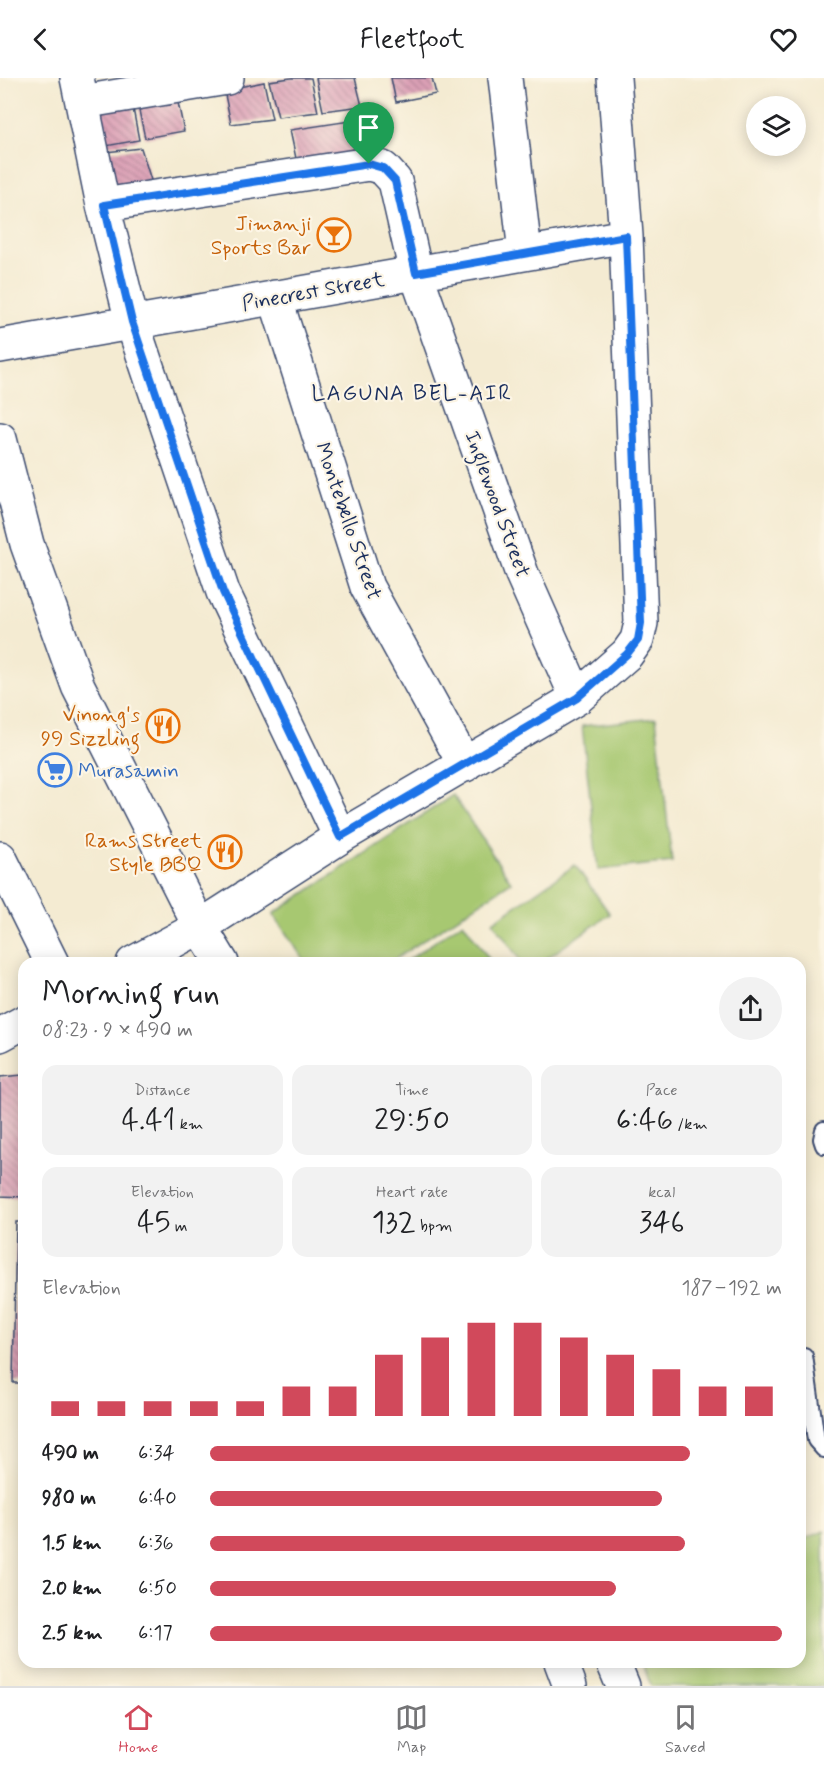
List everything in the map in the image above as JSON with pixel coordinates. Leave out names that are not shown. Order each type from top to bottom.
[{"type":"street","points":[[227,78],[80,90],[132,322],[223,592],[340,837]]},
{"type":"street","points":[[505,78],[525,253]]},
{"type":"street","points":[[145,957],[200,927],[340,837],[577,698],[627,654],[638,640],[641,623],[626,236],[614,78]]},
{"type":"street","name":"Inglewood Street","points":[[104,205],[369,164],[383,168],[395,181],[416,273],[522,574],[577,698]]},
{"type":"street","name":"Pinecrest Street","points":[[0,346],[626,236]]},
{"type":"street","name":"Montebello Street","points":[[275,297],[368,587],[465,765]]},
{"type":"street","points":[[0,439],[27,544],[78,686],[200,927],[218,957]]},
{"type":"street","points":[[0,858],[49,957]]},
{"type":"street","points":[[0,1035],[18,1025]]},
{"type":"street","points":[[563,1668],[570,1686]]},
{"type":"street","points":[[616,1668],[623,1686]]},
{"type":"lane","points":[[824,1130],[824,1145]]},
{"type":"lane","points":[[806,1370],[816,1440],[824,1449]]},
{"type":"green space","points":[[656,718],[672,862],[598,870],[582,726]]},
{"type":"green space","points":[[453,795],[511,882],[398,957],[302,957],[273,914]]},
{"type":"green space","points":[[575,865],[610,914],[549,957],[518,957],[493,922]]},
{"type":"green space","points":[[463,922],[488,957],[413,957]]},
{"type":"green space","points":[[824,1531],[824,1686],[651,1686],[644,1668],[806,1668],[806,1538]]},
{"type":"building","points":[[311,78],[318,112],[278,117],[269,81]]},
{"type":"building","points":[[316,78],[355,78],[362,106],[323,111]]},
{"type":"building","points":[[391,78],[432,78],[436,94],[396,102]]},
{"type":"building","points":[[264,82],[272,119],[231,124],[224,90]]},
{"type":"building","points":[[176,93],[184,131],[145,138],[136,97]]},
{"type":"building","points":[[131,98],[139,140],[95,148],[87,104]]},
{"type":"building","points":[[363,119],[370,156],[298,168],[290,130]]},
{"type":"building","points":[[141,148],[154,190],[107,198],[97,153]]},
{"type":"building","points":[[18,1075],[18,1197],[0,1196],[0,1077]]},
{"type":"building","points":[[16,1222],[18,1222],[18,1383],[13,1383]]},
{"type":"place","name":"Jimanji Sports Bar","points":[[334,235]]},
{"type":"place","name":"Vinong's 99 Sizzling","points":[[163,726]]},
{"type":"place","name":"Murasamin","points":[[55,770]]},
{"type":"place","name":"Rams Street Style BBQ","points":[[225,852]]},
{"type":"district","name":"LAGUNA BEL-AIR","points":[[412,392]]},
{"type":"route","points":[[369,164],[383,168],[395,181],[416,273],[626,236],[641,623],[638,640],[627,654],[577,698],[340,837],[223,592],[132,322],[104,205],[369,164]]}]
